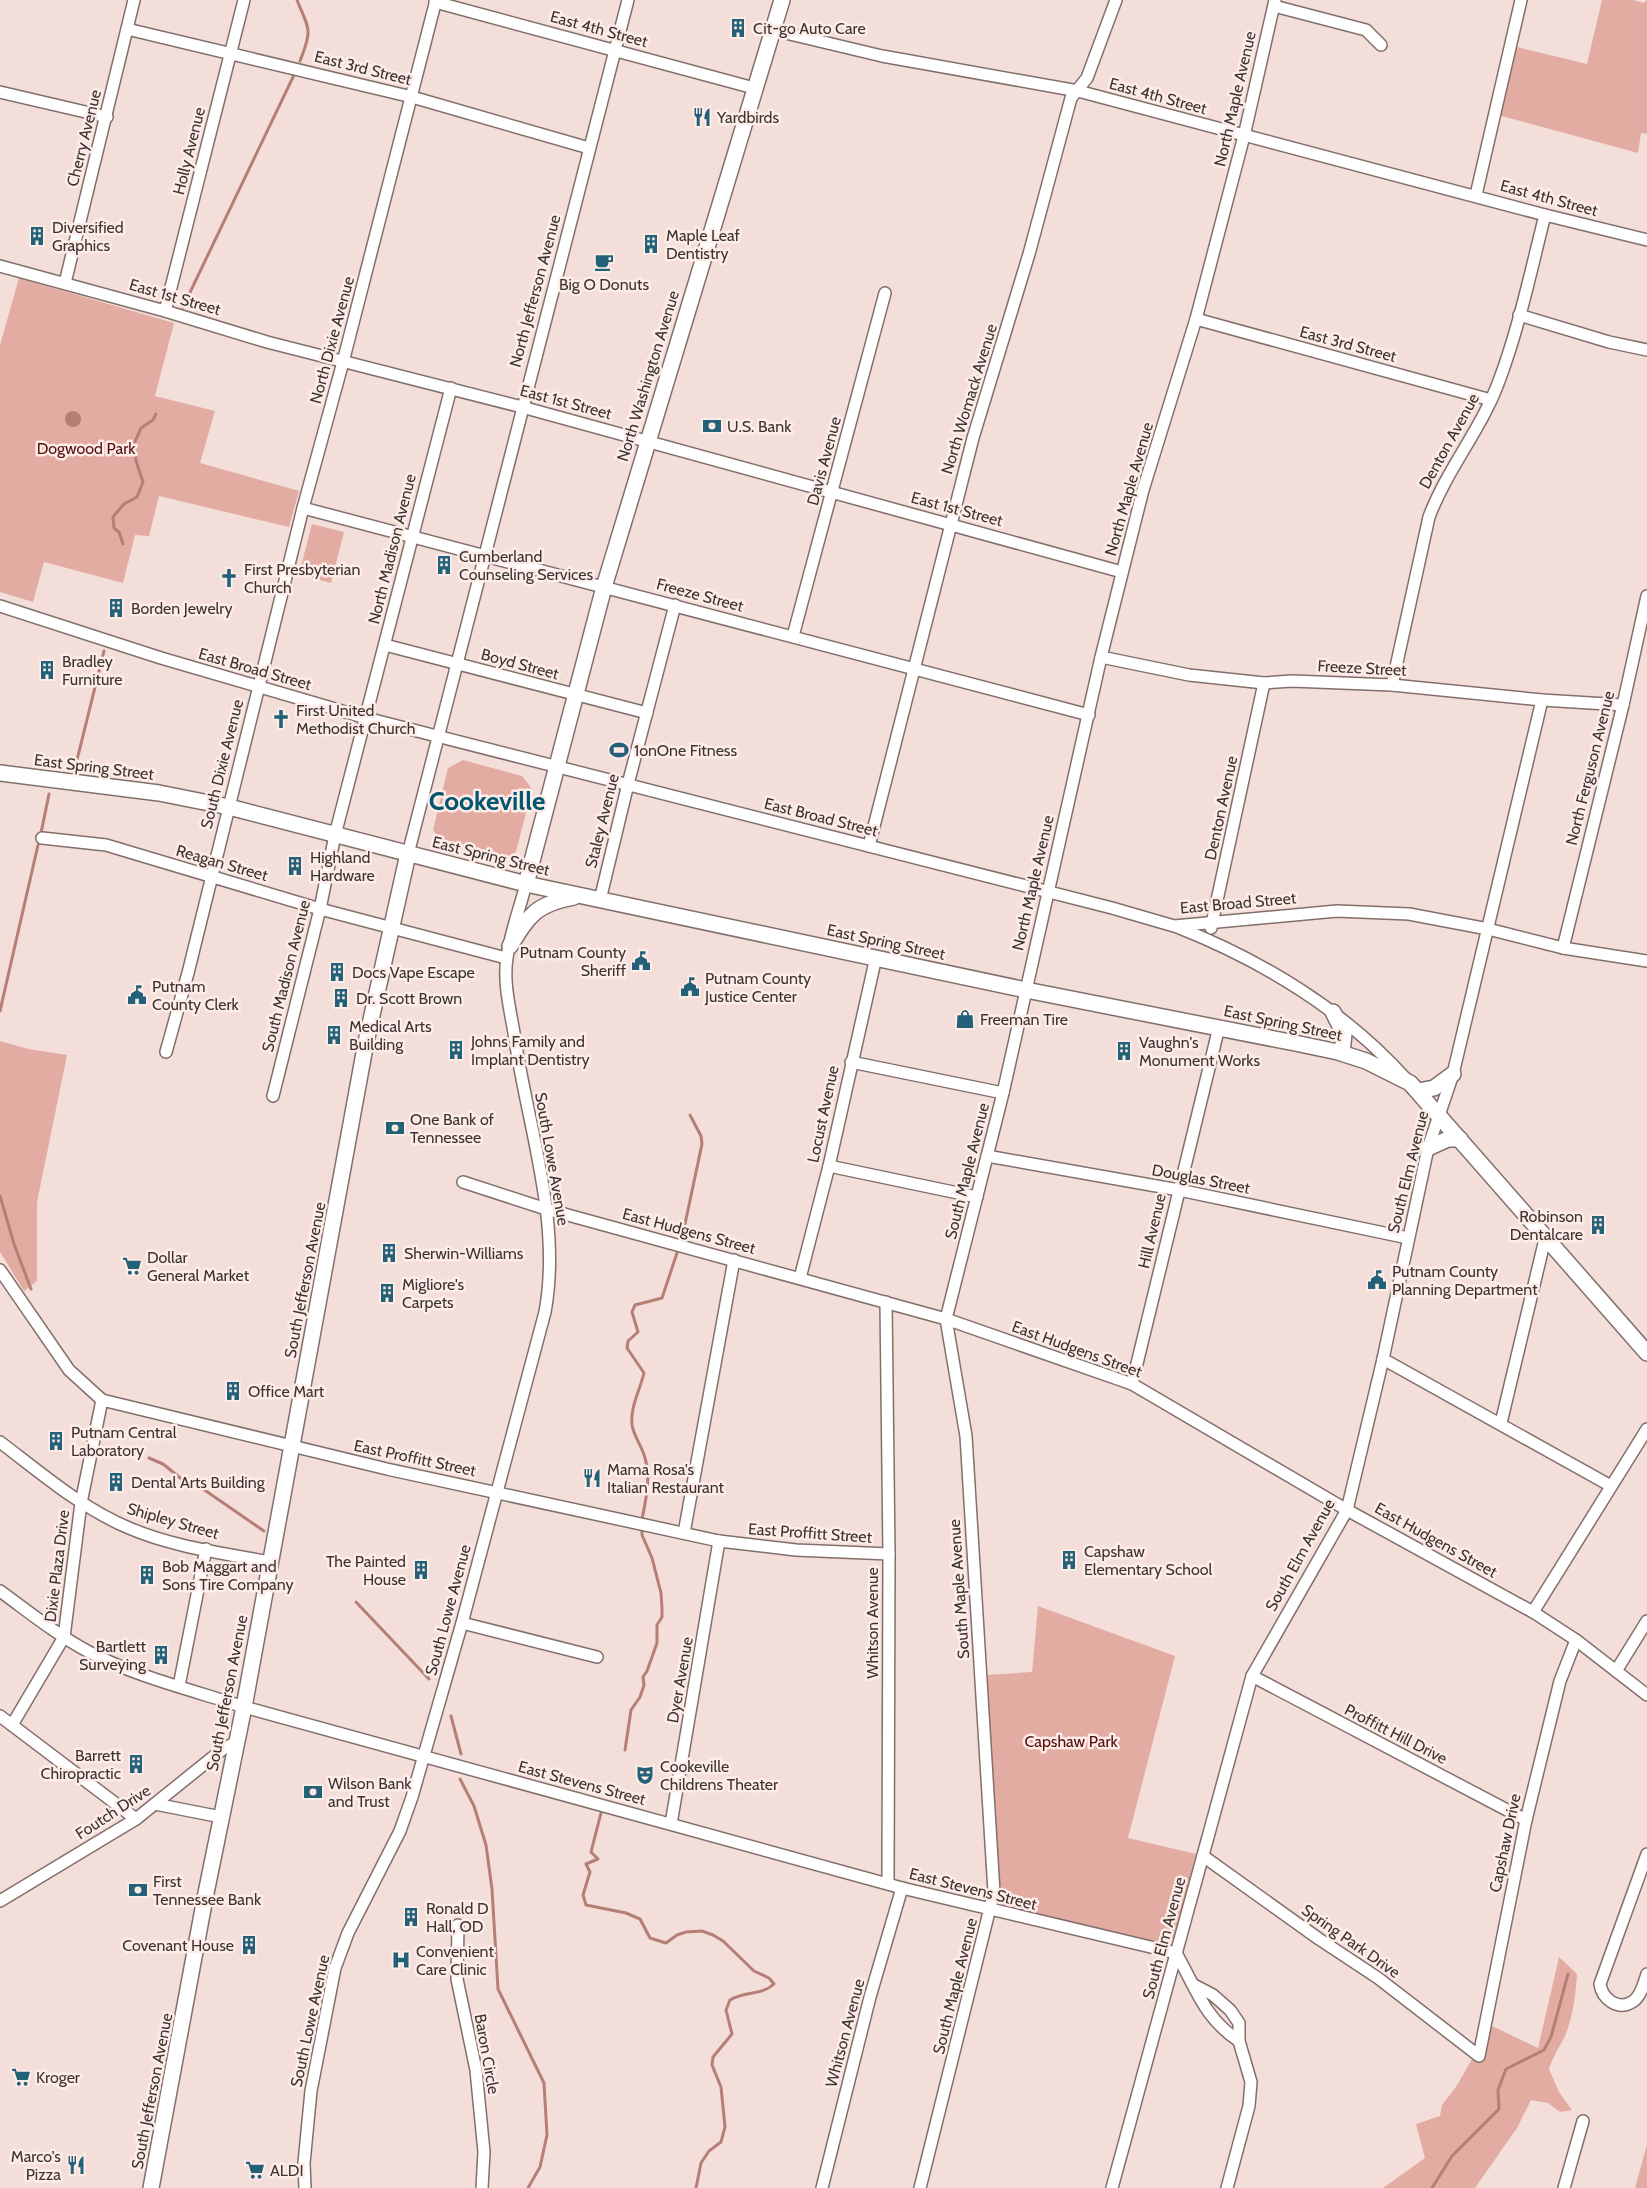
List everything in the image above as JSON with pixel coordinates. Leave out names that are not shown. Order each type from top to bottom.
[{"type":"main road","name":"North Washington Avenue","points":[[526,884],[604,586],[782,0]]},
{"type":"main road","name":"East Spring Street","points":[[0,773],[159,792],[228,807],[526,884],[1026,990],[1219,1027],[1342,1053],[1366,1061],[1414,1087],[1647,1353]]},
{"type":"main road","name":"South Jefferson Avenue","points":[[151,2188],[244,1707],[366,1042],[408,854]]},
{"type":"main road","points":[[508,952],[532,912],[547,903],[580,896]]},
{"type":"main road","points":[[1333,1012],[1344,1034],[1342,1053]]},
{"type":"main road","points":[[1414,1087],[1434,1088],[1453,1074]]},
{"type":"main road","points":[[1428,1148],[1448,1139],[1460,1139]]},
{"type":"street","name":"Cherry Avenue","points":[[65,283],[134,0]]},
{"type":"street","name":"Holly Avenue","points":[[165,311],[244,0]]},
{"type":"street","name":"North Jefferson Avenue","points":[[439,736],[484,554],[628,0]]},
{"type":"street","name":"North Womack Avenue","points":[[869,846],[973,438],[1030,254],[1071,98],[1087,78],[1116,0]]},
{"type":"street","points":[[1476,195],[1521,0]]},
{"type":"street","name":"East 4th Street","points":[[436,1],[754,88]]},
{"type":"street","name":"North Dixie Avenue","points":[[258,688],[303,508],[343,362],[436,1]]},
{"type":"street","points":[[1274,3],[1366,30],[1380,46]]},
{"type":"street","name":"North Maple Avenue","points":[[1026,990],[1122,572],[1143,490],[1196,319],[1244,136],[1274,3]]},
{"type":"street","name":"East 3rd Street","points":[[127,30],[412,97],[589,148]]},
{"type":"street","name":"East 4th Street","points":[[773,30],[882,56],[1078,91],[1244,136],[1476,195],[1545,215],[1647,240]]},
{"type":"street","points":[[0,92],[107,116]]},
{"type":"street","name":"Denton Avenue","points":[[1392,685],[1428,517],[1440,491],[1473,436],[1499,381],[1519,315],[1545,215]]},
{"type":"street","name":"East 1st Street","points":[[0,266],[343,362],[522,407],[1122,572]]},
{"type":"street","name":"Davis Avenue","points":[[793,636],[885,293]]},
{"type":"street","points":[[1519,315],[1609,342],[1647,350]]},
{"type":"street","name":"East 3rd Street","points":[[1196,319],[1491,400]]},
{"type":"street","name":"North Madison Avenue","points":[[366,718],[451,388]]},
{"type":"street","name":"Freeze Street","points":[[303,508],[484,554],[913,670],[1088,715]]},
{"type":"street","name":"North Ferguson Avenue","points":[[1563,948],[1623,705],[1647,596]]},
{"type":"street","name":"Staley Avenue","points":[[600,900],[675,605]]},
{"type":"street","name":"East Broad Street","points":[[0,606],[258,688],[366,718],[557,765],[1047,893],[1146,916],[1174,926],[1337,911],[1372,911],[1409,914],[1488,929],[1563,948],[1647,961]]},
{"type":"street","name":"Boyd Street","points":[[385,645],[647,713]]},
{"type":"street","name":"Freeze Street","points":[[1101,657],[1189,675],[1264,683],[1292,681],[1392,685],[1542,700],[1623,705]]},
{"type":"street","name":"Denton Avenue","points":[[1208,939],[1264,683]]},
{"type":"street","name":"South Dixie Avenue","points":[[166,1052],[188,973],[258,688]]},
{"type":"street","name":"South Elm Avenue","points":[[1112,2188],[1252,1676],[1347,1510],[1383,1359],[1428,1148],[1453,1074],[1542,700]]},
{"type":"street","name":"South Madison Avenue","points":[[273,1096],[366,718]]},
{"type":"street","name":"South Jefferson Avenue","points":[[408,854],[439,736]]},
{"type":"street","name":"Reagan Street","points":[[42,838],[106,845],[320,909],[391,928],[508,952]]},
{"type":"street","name":"South Lowe Avenue","points":[[305,2188],[304,2164],[311,2091],[335,1968],[348,1934],[400,1831],[425,1757],[462,1624],[549,1289],[550,1265],[546,1209],[513,1029],[506,980],[508,952],[526,884]]},
{"type":"street","points":[[1174,926],[1208,939],[1272,974],[1333,1012],[1387,1058],[1414,1087]]},
{"type":"street","name":"Locust Avenue","points":[[800,1278],[829,1166],[876,957]]},
{"type":"street","name":"South Maple Avenue","points":[[920,2188],[991,1911],[994,1892],[966,1436],[946,1319],[1003,1093],[1026,990]]},
{"type":"street","name":"Hill Avenue","points":[[1132,1384],[1219,1027]]},
{"type":"street","points":[[852,1062],[1003,1093]]},
{"type":"street","name":"Douglas Street","points":[[987,1156],[1179,1190],[1408,1238]]},
{"type":"street","points":[[829,1166],[977,1198]]},
{"type":"street","name":"East Hudgens Street","points":[[463,1182],[546,1209],[946,1319],[1132,1384],[1347,1510],[1533,1612],[1576,1640],[1647,1695]]},
{"type":"street","points":[[1501,1423],[1545,1238]]},
{"type":"street","points":[[684,1533],[734,1260]]},
{"type":"street","name":"East Proffitt Street","points":[[0,1270],[69,1370],[102,1400],[291,1447],[719,1541],[796,1550],[889,1554]]},
{"type":"street","name":"Whitson Avenue","points":[[886,1302],[889,1554],[888,1884]]},
{"type":"street","points":[[1383,1359],[1501,1423],[1611,1486]]},
{"type":"street","name":"Dixie Plaza Drive","points":[[12,1724],[64,1637],[81,1503],[102,1400]]},
{"type":"street","points":[[1533,1612],[1647,1429]]},
{"type":"street","name":"Shipley Street","points":[[0,1442],[81,1503],[130,1529],[206,1549],[270,1562]]},
{"type":"street","name":"Dyer Avenue","points":[[671,1824],[719,1541]]},
{"type":"street","points":[[179,1686],[206,1549]]},
{"type":"street","name":"East Stevens Street","points":[[0,1591],[64,1637],[90,1652],[120,1666],[244,1707],[902,1888],[991,1911],[1176,1953]]},
{"type":"street","points":[[1616,1671],[1647,1621]]},
{"type":"street","points":[[462,1624],[597,1657]]},
{"type":"street","name":"Capshaw Drive","points":[[1479,2056],[1526,1820],[1560,1681],[1576,1640]]},
{"type":"street","name":"Proffitt Hill Drive","points":[[1252,1676],[1526,1820]]},
{"type":"street","points":[[0,1716],[136,1820]]},
{"type":"street","name":"Foutch Drive","points":[[0,1900],[136,1820],[222,1748],[237,1742]]},
{"type":"street","points":[[155,1804],[222,1817]]},
{"type":"street","points":[[1647,1854],[1600,1984],[1601,1993],[1613,2003],[1622,2005],[1632,2002],[1639,1994],[1647,1974]]},
{"type":"street","name":"Spring Park Drive","points":[[1203,1856],[1319,1939],[1378,1978],[1479,2056]]},
{"type":"street","name":"Whitson Avenue","points":[[822,2188],[870,1997],[902,1888]]},
{"type":"street","name":"Baron Circle","points":[[458,1926],[457,1979],[476,2070],[484,2152],[482,2188]]},
{"type":"street","points":[[1176,1953],[1194,1985],[1204,2008],[1225,2032],[1239,2041]]},
{"type":"street","points":[[1194,1985],[1213,1995],[1230,2010],[1239,2023],[1239,2041],[1251,2082],[1249,2106],[1227,2188]]},
{"type":"street","points":[[1564,2188],[1584,2121]]},
{"type":"green space","points":[[1602,0],[1633,0],[1644,3],[1647,0],[1647,134],[1641,133],[1638,153],[1498,115],[1517,47],[1587,64]]},
{"type":"green space","name":"Dogwood Park","points":[[19,278],[174,323],[155,396],[215,411],[200,463],[299,491],[289,527],[159,496],[149,536],[135,535],[123,583],[44,562],[33,602],[0,592],[0,345]]},
{"type":"green space","points":[[312,524],[344,532],[331,583],[299,574]]},
{"type":"green space","points":[[463,760],[522,776],[532,789],[516,852],[504,859],[442,844],[433,830],[448,768]]},
{"type":"green space","points":[[0,1041],[28,1049],[67,1055],[37,1202],[37,1281],[24,1291],[0,1252]]},
{"type":"green space","name":"Capshaw Park","points":[[1038,1606],[1175,1656],[1128,1838],[1196,1854],[1175,1936],[1168,1944],[1006,1908],[1000,1901],[987,1675],[1032,1672]]},
{"type":"green space","points":[[1559,1957],[1577,1974],[1569,2026],[1549,2069],[1559,2092],[1572,2110],[1560,2112],[1548,2103],[1531,2100],[1517,2128],[1475,2188],[1383,2188],[1425,2158],[1416,2124],[1440,2116],[1442,2105],[1456,2087],[1472,2059],[1483,2060],[1490,2025],[1538,2048]]},
{"type":"green space","points":[[1647,2144],[1647,2188],[1635,2188]]},
{"type":"shaded area","points":[[73,411],[79,413],[81,419],[79,425],[73,427],[67,425],[65,419],[67,413]]},
{"type":"waterway","points":[[297,0],[308,29],[307,42],[300,61]]},
{"type":"waterway","points":[[183,307],[294,75]]},
{"type":"waterway","points":[[123,544],[119,532],[114,528],[113,517],[124,504],[137,497],[143,482],[136,461],[134,444],[141,428],[153,420],[156,414]]},
{"type":"waterway","points":[[75,768],[104,651]]},
{"type":"waterway","points":[[41,833],[49,794]]},
{"type":"waterway","points":[[0,1011],[38,845]]},
{"type":"waterway","points":[[682,1238],[702,1144],[701,1136],[690,1115]]},
{"type":"waterway","points":[[0,1196],[14,1244],[31,1289]]},
{"type":"waterway","points":[[642,1519],[648,1473],[644,1454],[633,1429],[632,1418],[644,1373],[627,1348],[628,1341],[638,1332],[632,1312],[635,1305],[662,1298],[677,1253]]},
{"type":"waterway","points":[[149,1458],[163,1464],[184,1481],[203,1489],[264,1531]]},
{"type":"waterway","points":[[625,1750],[631,1710],[640,1697],[644,1685],[643,1677],[657,1643],[657,1625],[662,1617],[661,1593],[652,1558],[642,1535],[642,1528]]},
{"type":"waterway","points":[[356,1602],[429,1679]]},
{"type":"waterway","points":[[451,1716],[461,1754]]},
{"type":"waterway","points":[[460,1779],[474,1806],[486,1845],[492,1889],[498,1989],[544,2083],[547,2135],[540,2167],[528,2188]]},
{"type":"waterway","points":[[601,1813],[591,1852],[598,1859],[586,1864],[590,1872],[583,1895],[586,1905],[626,1913],[640,1919],[650,1938],[666,1943],[677,1935],[686,1932],[702,1931],[713,1935],[723,1941],[754,1971],[769,1978],[774,1984],[764,1990],[735,1997],[730,2000],[726,2010],[732,2034],[713,2057],[712,2065],[721,2087],[725,2127],[721,2142],[709,2151],[701,2163],[696,2188]]},
{"type":"waterway","points":[[1432,2188],[1452,2156],[1499,2109],[1498,2090],[1506,2069],[1544,2050],[1551,2037],[1568,1974]]},
{"type":"place","name":"Cit-go Auto Care","points":[[738,28]]},
{"type":"place","name":"Yardbirds","points":[[702,117]]},
{"type":"place","name":"Diversified Graphics","points":[[37,236]]},
{"type":"place","name":"Maple Leaf Dentistry","points":[[651,244]]},
{"type":"place","name":"Big O Donuts","points":[[604,262]]},
{"type":"place","name":"U.S. Bank","points":[[712,426]]},
{"type":"place","name":"Cumberland Counseling Services","points":[[444,565]]},
{"type":"place","name":"First Presbyterian Church","points":[[229,578]]},
{"type":"place","name":"Borden Jewelry","points":[[116,608]]},
{"type":"place","name":"Bradley Furniture","points":[[47,670]]},
{"type":"place","name":"First United Methodist Church","points":[[281,719]]},
{"type":"place","name":"1onOne Fitness","points":[[619,750]]},
{"type":"place","name":"Highland Hardware","points":[[295,866]]},
{"type":"place","name":"Putnam County Sheriff","points":[[641,961]]},
{"type":"place","name":"Docs Vape Escape","points":[[337,972]]},
{"type":"place","name":"Putnam County Justice Center","points":[[690,987]]},
{"type":"place","name":"Putnam County Clerk","points":[[137,995]]},
{"type":"place","name":"Dr. Scott Brown","points":[[341,998]]},
{"type":"place","name":"Freeman Tire","points":[[965,1019]]},
{"type":"place","name":"Medical Arts Building","points":[[334,1035]]},
{"type":"place","name":"Johns Family and Implant Dentistry","points":[[456,1050]]},
{"type":"place","name":"Vaughn's Monument Works","points":[[1124,1051]]},
{"type":"place","name":"One Bank of Tennessee","points":[[395,1128]]},
{"type":"place","name":"Robinson Dentalcare","points":[[1598,1225]]},
{"type":"place","name":"Sherwin-Williams","points":[[389,1253]]},
{"type":"place","name":"Dollar General Market","points":[[132,1266]]},
{"type":"place","name":"Putnam County Planning Department","points":[[1377,1280]]},
{"type":"place","name":"Migliore's Carpets","points":[[387,1293]]},
{"type":"place","name":"Office Mart","points":[[233,1391]]},
{"type":"place","name":"Putnam Central Laboratory","points":[[56,1441]]},
{"type":"place","name":"Mama Rosa's Italian Restaurant","points":[[592,1478]]},
{"type":"place","name":"Dental Arts Building","points":[[116,1482]]},
{"type":"place","name":"Capshaw Elementary School","points":[[1069,1560]]},
{"type":"place","name":"The Painted House","points":[[421,1570]]},
{"type":"place","name":"Bob Maggart and Sons Tire Company","points":[[147,1575]]},
{"type":"place","name":"Bartlett Surveying","points":[[161,1655]]},
{"type":"place","name":"Barrett Chiropractic","points":[[136,1764]]},
{"type":"place","name":"Cookeville Childrens Theater","points":[[645,1775]]},
{"type":"place","name":"Wilson Bank and Trust","points":[[313,1792]]},
{"type":"place","name":"First Tennessee Bank","points":[[138,1890]]},
{"type":"place","name":"Ronald D Hall, OD","points":[[411,1917]]},
{"type":"place","name":"Covenant House","points":[[249,1945]]},
{"type":"place","name":"Convenient Care Clinic","points":[[401,1960]]},
{"type":"place","name":"Kroger","points":[[21,2077]]},
{"type":"place","name":"Marco's Pizza","points":[[76,2165]]},
{"type":"place","name":"ALDI","points":[[255,2170]]},
{"type":"district","name":"Cookeville","points":[[487,801]]}]
